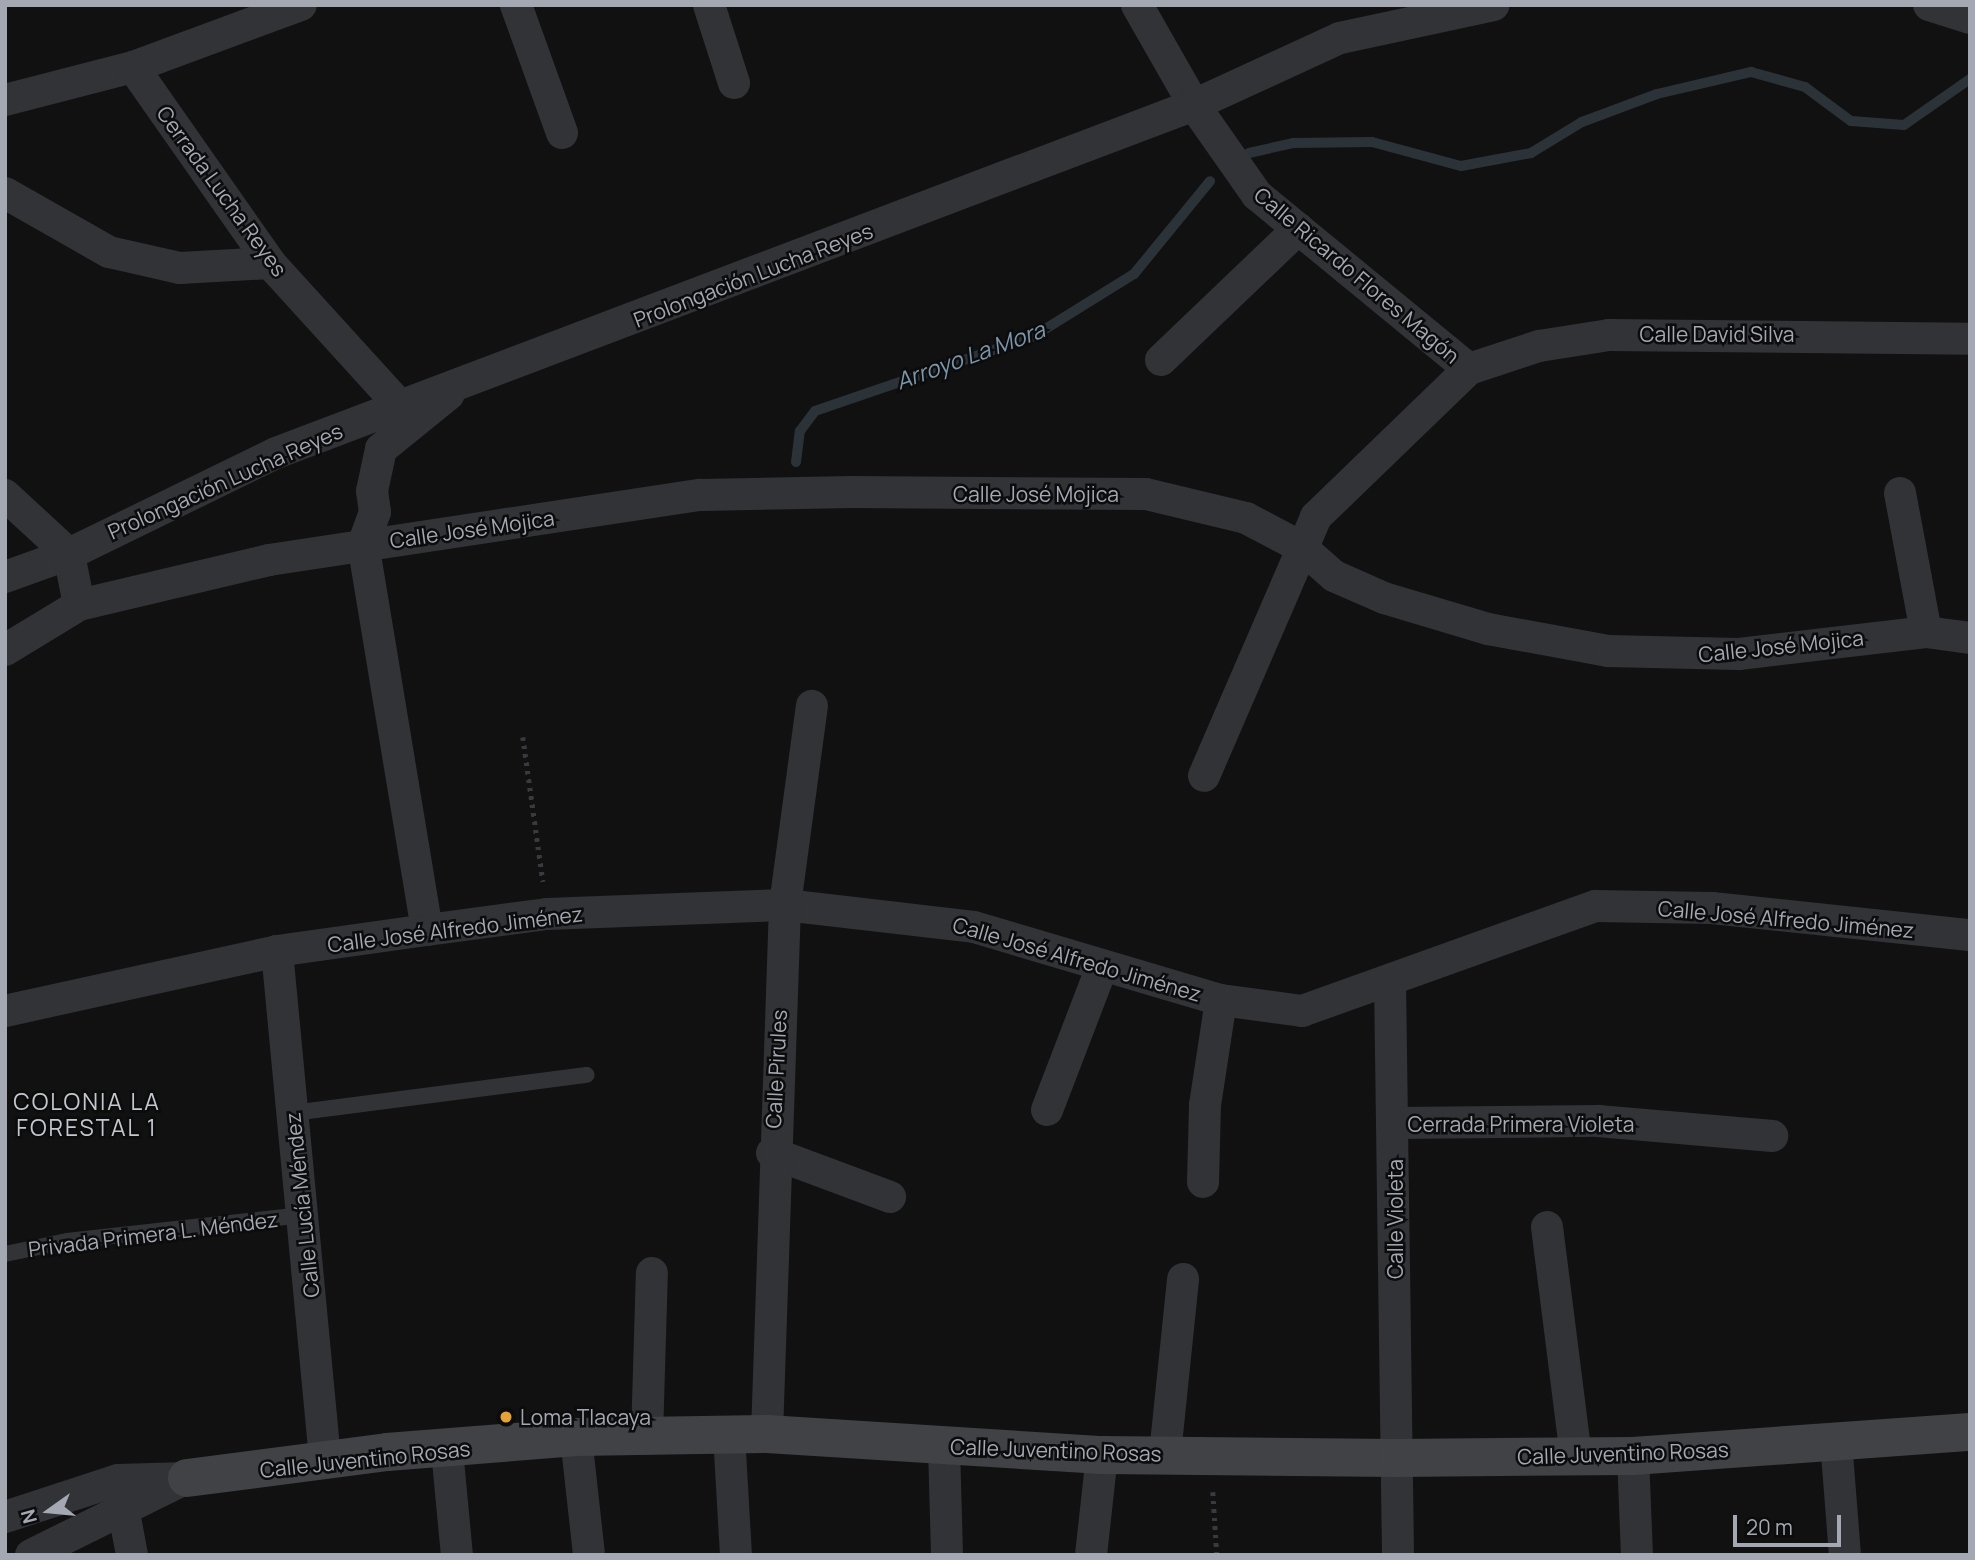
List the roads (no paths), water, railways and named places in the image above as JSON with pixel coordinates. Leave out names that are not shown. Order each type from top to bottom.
[{"type":"street","points":[[5,100],[133,67],[301,5]]},
{"type":"street","points":[[516,5],[562,133]]},
{"type":"street","points":[[709,5],[734,83]]},
{"type":"street","name":"Calle Ricardo Flores Magón","points":[[1137,5],[1194,105],[1257,195],[1469,369],[1346,482],[1315,517],[1204,776]]},
{"type":"street","name":"Prolongación Lucha Reyes","points":[[69,554],[170,500],[400,405],[460,385],[1194,105],[1340,38],[1494,5]]},
{"type":"street","points":[[1929,5],[1970,18]]},
{"type":"street","name":"Cerrada Lucha Reyes","points":[[133,67],[271,263],[400,405]]},
{"type":"street","points":[[5,193],[109,252],[180,268],[271,263]]},
{"type":"street","points":[[1161,360],[1298,229]]},
{"type":"street","name":"Calle David Silva","points":[[1469,369],[1539,346],[1609,335],[1970,339]]},
{"type":"street","points":[[427,930],[363,545],[375,512],[372,491],[382,449],[460,385]]},
{"type":"street","name":"Calle José Mojica","points":[[5,650],[79,605],[363,545],[701,495],[852,492],[1146,494],[1246,518],[1301,547],[1334,576],[1384,598],[1488,629],[1608,650],[1739,654],[1926,632],[1970,638]]},
{"type":"street","points":[[1900,493],[1926,632]]},
{"type":"street","points":[[5,495],[69,554],[79,605]]},
{"type":"street","points":[[5,576],[69,554]]},
{"type":"street","name":"Calle Pirules","points":[[767,1434],[772,1153],[785,905],[812,705]]},
{"type":"street","name":"Calle José Alfredo Jiménez","points":[[5,1011],[277,951],[547,914],[785,905],[974,927],[1101,969],[1221,1000],[1302,1011],[1595,906],[1712,908],[1970,935]]},
{"type":"street","name":"Calle Lucía Méndez","points":[[277,951],[325,1459]]},
{"type":"street","points":[[1047,1110],[1101,969]]},
{"type":"street","name":"Calle Violeta","points":[[1390,981],[1395,1123],[1395,1458],[1398,1555]]},
{"type":"street","points":[[1203,1182],[1205,1105],[1221,1000]]},
{"type":"street","name":"Cerrada Primera Violeta","points":[[1395,1123],[1598,1121],[1772,1136]]},
{"type":"street","points":[[772,1153],[890,1197]]},
{"type":"street","points":[[1547,1227],[1576,1456]]},
{"type":"street","points":[[647,1437],[652,1273]]},
{"type":"street","points":[[1165,1454],[1183,1279]]},
{"type":"street","name":"Calle Juventino Rosas","points":[[5,1517],[118,1480],[187,1478],[325,1459],[576,1437],[767,1434],[1102,1455],[1210,1453],[1395,1458],[1633,1457],[1970,1432]]},
{"type":"street","points":[[729,1434],[736,1555]]},
{"type":"street","points":[[576,1437],[589,1555]]},
{"type":"street","points":[[1836,1441],[1845,1555]]},
{"type":"street","points":[[944,1447],[947,1555]]},
{"type":"street","points":[[447,1450],[457,1555]]},
{"type":"street","points":[[1091,1555],[1102,1455]]},
{"type":"street","points":[[1633,1457],[1637,1555]]},
{"type":"street","name":"Calle Juventino Rosas","points":[[31,1555],[187,1478]]},
{"type":"street","points":[[118,1480],[132,1555]]},
{"type":"lane","points":[[293,1113],[587,1075]]},
{"type":"lane","name":"Privada Primera L. Méndez","points":[[5,1254],[67,1241],[301,1215]]},
{"type":"waterway","name":"Arroyo La Mora","points":[[1249,153],[1293,143],[1372,142],[1461,166],[1531,153],[1582,122],[1657,94],[1751,72],[1805,87],[1851,121],[1904,125],[1970,79]]},
{"type":"waterway","name":"Arroyo La Mora","points":[[796,462],[800,431],[815,411],[1034,336],[1134,274],[1210,181]]},
{"type":"place","name":"Loma Tlacaya","points":[[506,1417]]},
{"type":"district","name":"COLONIA LA FORESTAL 1","points":[[87,1114]]}]
